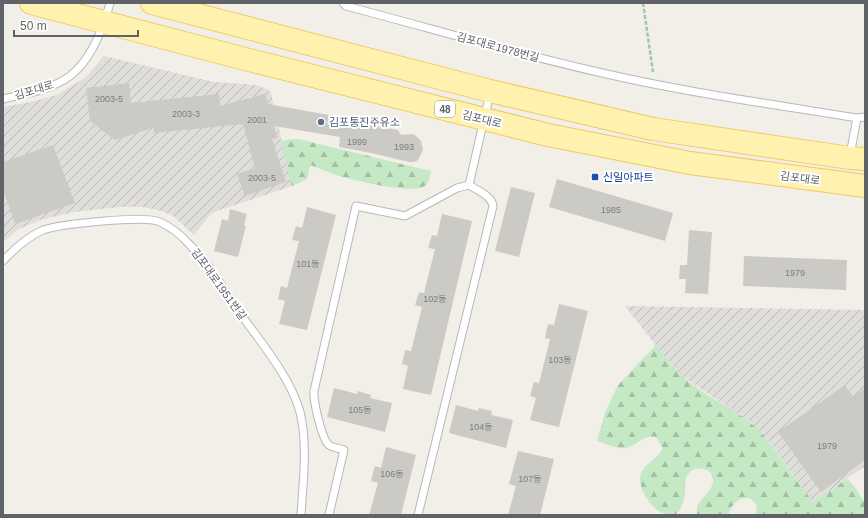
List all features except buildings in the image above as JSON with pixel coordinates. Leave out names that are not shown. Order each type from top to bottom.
[{"type":"main road","name":"김포대로","points":[[31,3],[107,13],[484,119],[548,135],[690,163],[865,186]]},
{"type":"main road","points":[[152,3],[490,91],[653,129],[857,158]]},
{"type":"lane","name":"김포대로1978번길","points":[[343,3],[346,6],[537,57],[655,84],[857,118],[865,117]]},
{"type":"lane","name":"김포대로","points":[[3,99],[46,88],[70,76],[81,66],[92,50],[107,13]]},
{"type":"lane","points":[[469,186],[490,91]]},
{"type":"lane","points":[[857,118],[857,158]]},
{"type":"lane","points":[[329,515],[344,450],[331,446],[325,440],[314,402],[314,391],[356,206],[405,216],[457,188],[469,186],[489,197],[493,203],[493,206],[418,515]]},
{"type":"lane","name":"김포대로1951번길","points":[[3,261],[28,238],[44,230],[64,225],[109,221],[151,220],[159,222],[180,235],[201,258],[218,281],[281,372],[296,400],[300,412],[303,436],[304,465],[301,515]]},
{"type":"path","points":[[643,3],[655,84]]},
{"type":"shaded area","points":[[104,56],[214,82],[257,85],[268,90],[271,93],[292,186],[212,213],[194,235],[172,215],[142,207],[120,207],[74,212],[40,220],[19,229],[3,242],[3,107],[57,95],[86,77]]},
{"type":"shaded area","points":[[625,306],[865,310],[865,466],[813,502],[769,442],[752,423],[683,377],[673,367]]},
{"type":"green space","points":[[298,139],[431,171],[428,182],[420,188],[410,189],[370,184],[339,176],[310,165],[307,179],[292,186],[281,141]]},
{"type":"green space","points":[[656,345],[675,369],[691,384],[742,417],[761,432],[813,502],[847,479],[854,486],[865,503],[865,515],[756,515],[755,502],[745,498],[739,499],[735,503],[728,515],[697,515],[697,506],[710,490],[713,482],[709,471],[705,469],[696,469],[689,472],[686,480],[684,499],[676,514],[660,512],[656,509],[648,501],[642,490],[640,479],[645,467],[662,450],[662,447],[656,437],[648,437],[626,448],[615,447],[597,441],[605,413],[618,385]]},
{"type":"place","name":"김포통진주유소","points":[[321,122]]},
{"type":"place","name":"신일아파트","points":[[595,177]]}]
